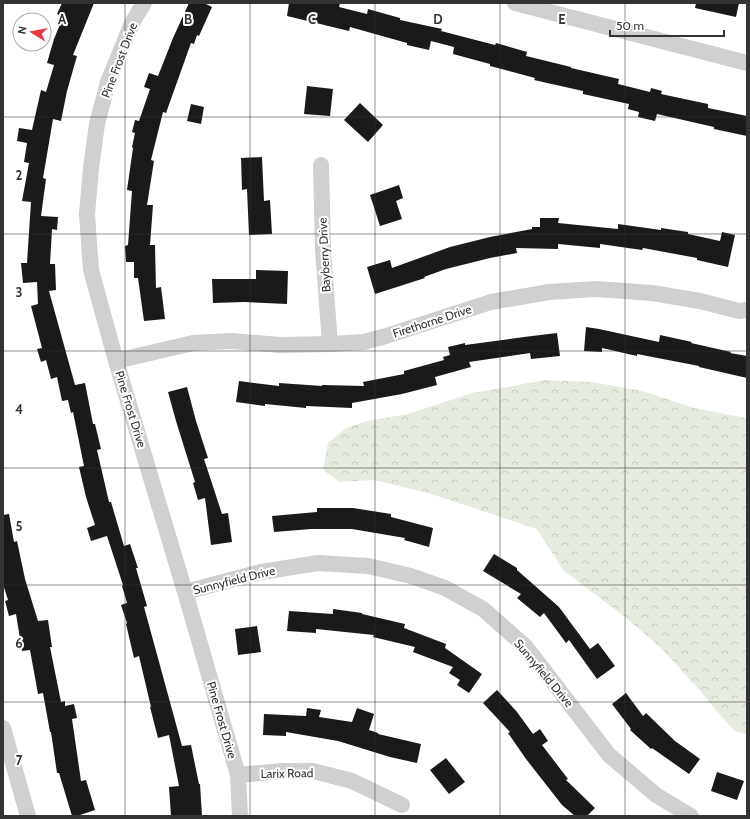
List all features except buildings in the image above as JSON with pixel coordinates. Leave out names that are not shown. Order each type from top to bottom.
[{"type":"street","name":"Pine Frost Drive","points":[[144,3],[132,23],[108,82],[97,124],[87,214],[91,270],[116,361],[238,775],[240,816]]},
{"type":"street","points":[[515,3],[747,63]]},
{"type":"street","name":"Bayberry Drive","points":[[321,165],[322,250],[330,344]]},
{"type":"street","name":"Firethorne Drive","points":[[116,361],[193,343],[232,341],[280,345],[364,342],[491,302],[550,292],[596,289],[652,294],[700,301],[739,311],[747,310]]},
{"type":"street","name":"Sunnyfield Drive","points":[[185,592],[261,572],[318,563],[368,566],[411,576],[445,588],[483,609],[526,646],[609,755],[656,795],[691,816]]},
{"type":"street","points":[[3,728],[28,816]]},
{"type":"street","name":"Larix Road","points":[[238,775],[282,771],[313,771],[352,781],[402,805]]},
{"type":"green space","points":[[545,380],[592,382],[642,391],[694,408],[747,418],[747,735],[735,731],[660,647],[625,617],[563,570],[537,529],[428,493],[374,480],[339,482],[323,469],[328,443],[346,428],[367,421],[408,414],[472,393]]}]
